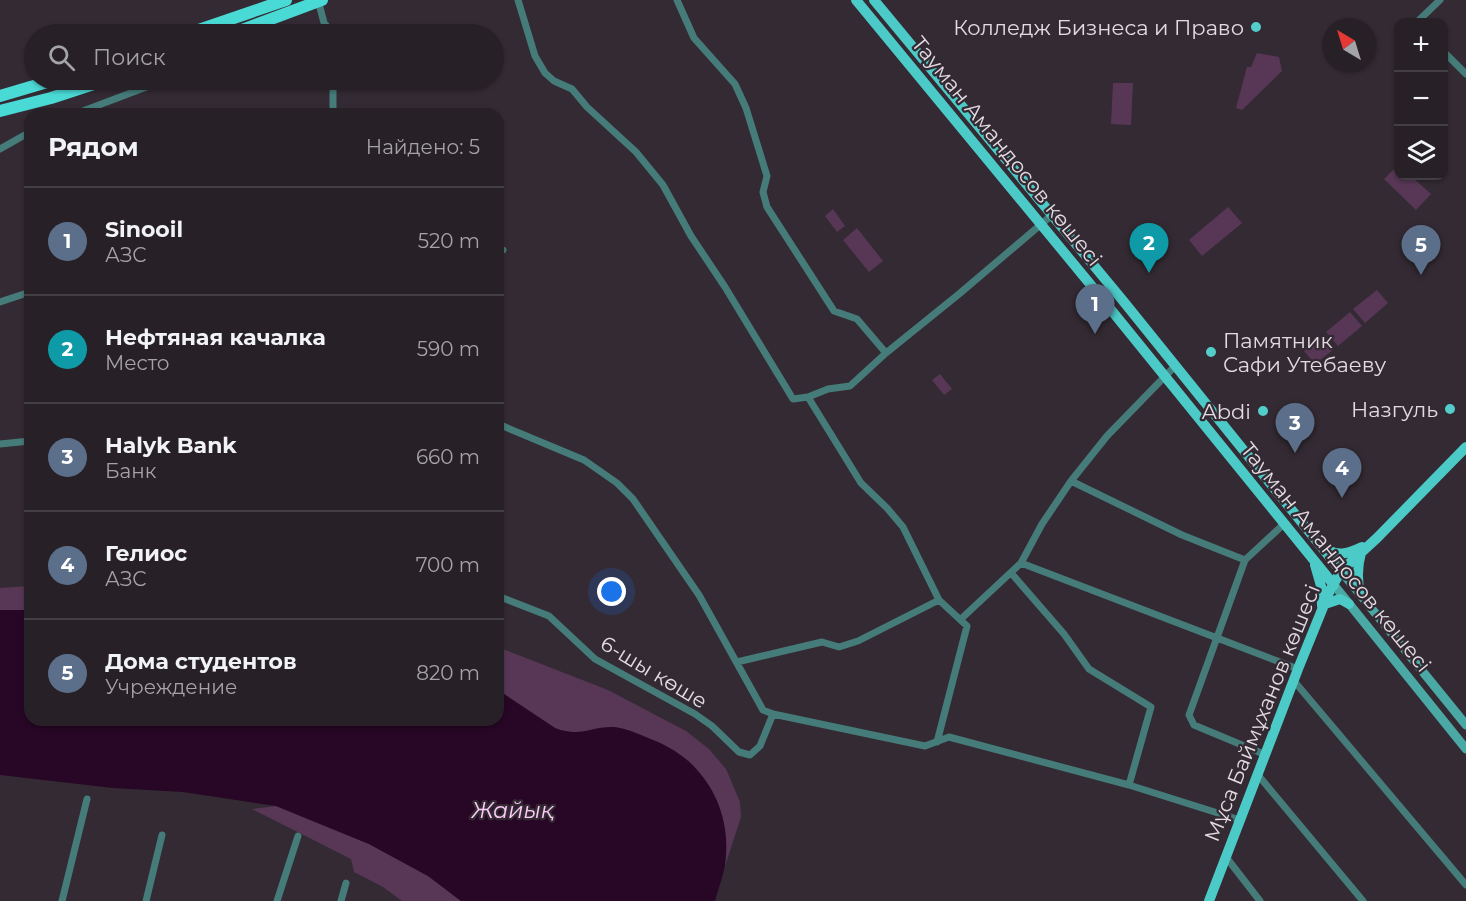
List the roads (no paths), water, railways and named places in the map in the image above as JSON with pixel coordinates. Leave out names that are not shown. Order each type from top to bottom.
[{"type":"highway","points":[[213,24],[264,4],[286,0]]},
{"type":"highway","points":[[258,24],[320,0]]},
{"type":"highway","points":[[0,96],[24,89]]},
{"type":"highway","points":[[0,111],[75,90]]},
{"type":"main road","name":"Тауман Амандосов көшесі","points":[[856,0],[1041,224],[1466,748]]},
{"type":"main road","name":"Тауман Амандосов көшесі","points":[[874,0],[1052,215],[1466,725]]},
{"type":"main road","name":"Мұса Баймұханов көшесі","points":[[1209,901],[1298,669],[1341,571],[1466,447]]},
{"type":"main road","points":[[1320,545],[1340,554],[1370,543]]},
{"type":"main road","points":[[1360,594],[1358,561],[1361,553]]},
{"type":"main road","points":[[1313,558],[1321,586],[1323,608],[1340,600],[1349,604]]},
{"type":"street","points":[[320,0],[326,24]]},
{"type":"street","points":[[518,0],[535,56],[544,73],[554,81],[572,89],[587,107],[636,152],[663,185],[691,236],[793,399],[808,397],[828,389],[850,386],[886,353],[1052,215]]},
{"type":"street","points":[[676,0],[694,38],[735,84],[746,108],[767,176],[763,192],[767,207],[834,311],[857,319],[886,353]]},
{"type":"street","points":[[1421,18],[1440,0]]},
{"type":"street","points":[[264,4],[264,22]]},
{"type":"street","points":[[1448,57],[1466,74]]},
{"type":"street","points":[[91,108],[139,90]]},
{"type":"street","points":[[333,90],[333,108]]},
{"type":"street","points":[[0,149],[24,135]]},
{"type":"street","points":[[0,302],[24,294]]},
{"type":"street","points":[[961,619],[1012,574],[1071,481],[1107,436],[1175,366]]},
{"type":"street","points":[[808,397],[861,483],[903,527],[939,600],[966,623],[968,629],[937,742]]},
{"type":"street","points":[[504,427],[584,460],[618,483],[633,499],[699,595],[763,710],[925,746],[949,738],[1129,785],[1240,820]]},
{"type":"street","points":[[0,444],[24,442]]},
{"type":"street","points":[[1071,481],[1182,535],[1245,560]]},
{"type":"street","points":[[1266,755],[1194,725],[1189,715],[1245,560],[1285,524]]},
{"type":"street","points":[[1021,563],[1298,669]]},
{"type":"street","points":[[1012,574],[1064,634],[1089,669],[1151,707],[1129,785]]},
{"type":"street","name":"6-шы көше","points":[[504,598],[549,616],[595,659],[696,714],[739,752],[750,755],[760,746],[773,714]]},
{"type":"street","points":[[737,662],[822,642],[839,647],[939,600]]},
{"type":"street","points":[[1294,681],[1466,885]]},
{"type":"street","points":[[1258,775],[1363,901]]},
{"type":"street","points":[[62,901],[87,799]]},
{"type":"street","points":[[146,901],[162,835]]},
{"type":"street","points":[[277,901],[298,836]]},
{"type":"street","points":[[1226,857],[1260,901]]},
{"type":"street","points":[[341,901],[346,883]]},
{"type":"water","name":"Жайық","points":[[0,610],[24,610],[24,726],[504,726],[504,694],[555,728],[572,732],[614,727],[623,729],[653,740],[687,760],[712,790],[719,807],[724,825],[725,865],[715,901],[461,901],[428,876],[369,844],[276,806],[183,792],[113,788],[0,775]]},
{"type":"place","name":"Колледж Бизнеса и Право","points":[[1256,27]]},
{"type":"place","name":"Нефтяная качалка","points":[[1149,273]]},
{"type":"place","name":"Дома студентов","points":[[1421,275]]},
{"type":"place","name":"Sinooil","points":[[1095,334]]},
{"type":"place","name":"Памятник Сафи Утебаеву","points":[[1211,352]]},
{"type":"place","name":"Назгуль","points":[[1450,409]]},
{"type":"place","name":"Abdi","points":[[1263,411]]},
{"type":"place","name":"Halyk Bank","points":[[1295,453]]},
{"type":"place","name":"Гелиос","points":[[1342,498]]}]
